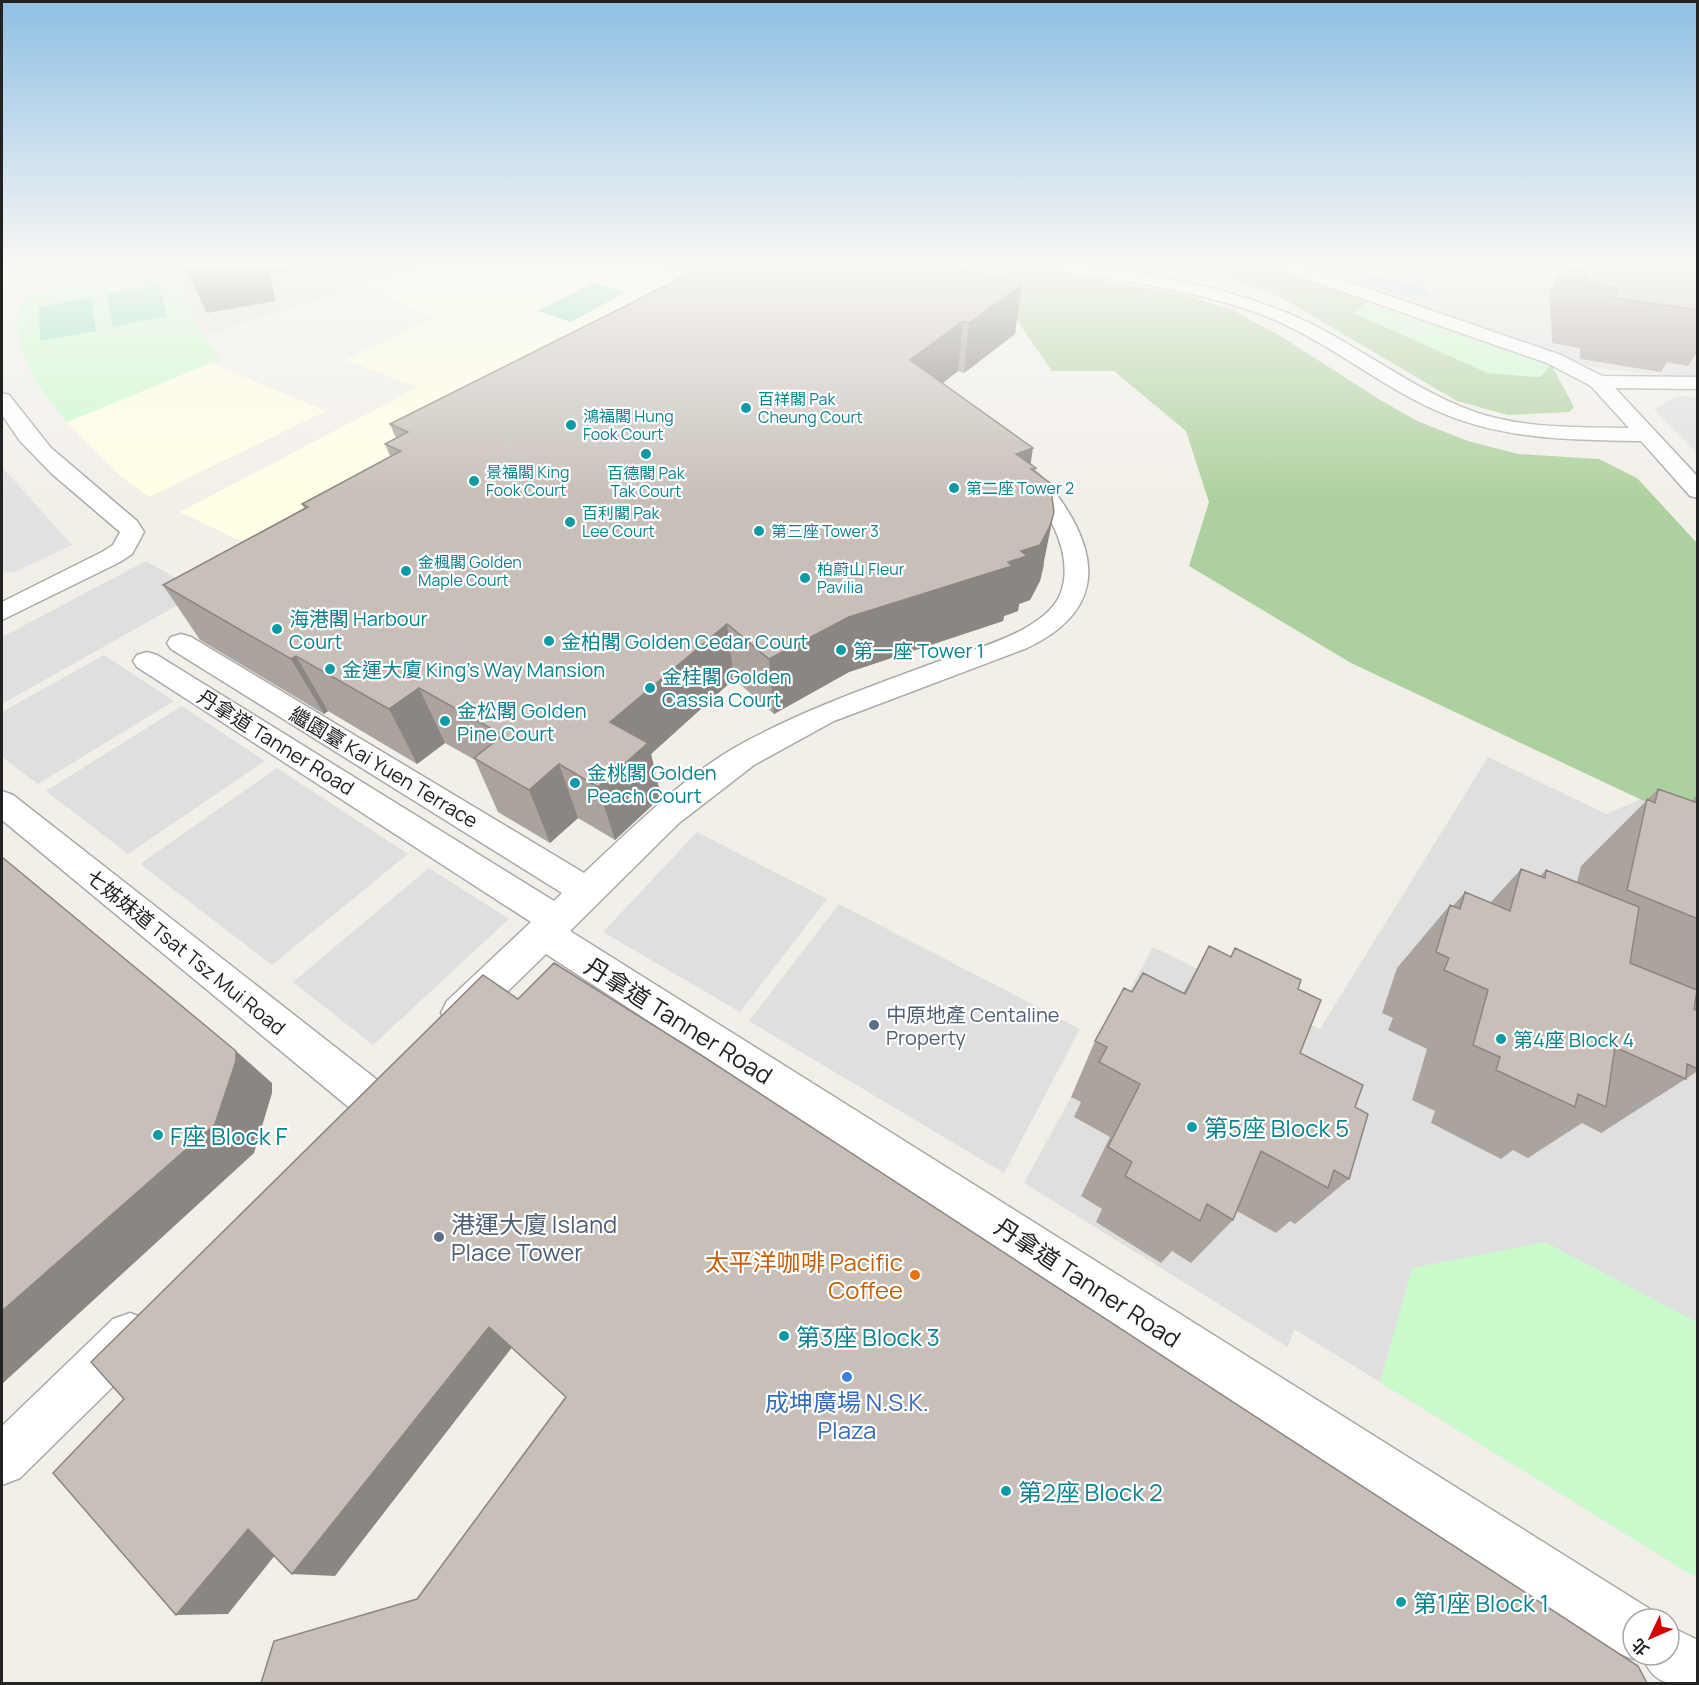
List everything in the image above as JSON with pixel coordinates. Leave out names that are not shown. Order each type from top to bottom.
[{"type":"street","points":[[1332,344],[1425,397],[1465,416],[1519,430],[1647,435]]},
{"type":"street","points":[[1512,344],[1554,358],[1598,382],[1698,491]]},
{"type":"street","points":[[1598,382],[1698,383]]},
{"type":"street","points":[[2,399],[16,422],[44,454],[79,487],[129,526],[132,532],[130,540],[111,556],[2,612]]},
{"type":"street","points":[[439,1034],[668,814],[743,757],[824,714],[1011,645],[1040,631],[1061,613],[1074,593],[1080,572],[1072,543],[1059,514],[1007,460]]},
{"type":"street","name":"繼園臺 Kai Yuen Terrace","points":[[181,643],[586,891]]},
{"type":"street","name":"丹拿道 Tanner Road","points":[[147,661],[550,927],[1621,1623]]},
{"type":"street","name":"七姊妹道 Tsat Tsz Mui Road","points":[[2,803],[370,1101]]},
{"type":"street","points":[[2,1460],[158,1309]]},
{"type":"street","points":[[1681,1661],[1698,1672]]},
{"type":"shaded area","points":[[379,344],[574,344],[253,547],[180,512],[418,387],[345,360]]},
{"type":"shaded area","points":[[1525,344],[1697,344],[1697,379],[1596,368]]},
{"type":"shaded area","points":[[211,363],[326,411],[149,497],[118,474],[67,422]]},
{"type":"shaded area","points":[[1677,396],[1697,397],[1697,453],[1654,409]]},
{"type":"shaded area","points":[[2,467],[72,545],[17,571],[2,573]]},
{"type":"shaded area","points":[[146,561],[201,592],[2,704],[2,637]]},
{"type":"shaded area","points":[[104,655],[174,701],[38,784],[2,757],[2,712]]},
{"type":"shaded area","points":[[182,706],[265,761],[128,854],[46,791]]},
{"type":"shaded area","points":[[1488,757],[1606,814],[1641,799],[1697,826],[1697,1578],[1294,1329],[1288,1347],[1024,1183],[1153,947],[1320,1029]]},
{"type":"shaded area","points":[[277,768],[408,854],[272,965],[140,864]]},
{"type":"shaded area","points":[[697,832],[827,899],[740,1012],[603,932]]},
{"type":"shaded area","points":[[429,868],[509,919],[373,1045],[293,982]]},
{"type":"shaded area","points":[[839,904],[1080,1029],[1004,1173],[749,1021]]},
{"type":"green space","points":[[21,344],[210,344],[220,359],[67,422],[36,381]]},
{"type":"green space","points":[[1033,344],[1292,344],[1417,421],[1468,441],[1518,454],[1599,459],[1637,478],[1697,543],[1697,826],[1351,663],[1189,566],[1209,502],[1186,431],[1114,371],[1052,371]]},
{"type":"green space","points":[[1360,344],[1422,344],[1488,373],[1540,377],[1551,364],[1574,407],[1569,412],[1508,415],[1457,401]]},
{"type":"green space","points":[[1422,344],[1494,344],[1551,364],[1540,377],[1488,373]]},
{"type":"green space","points":[[1545,1242],[1697,1322],[1697,1578],[1380,1382],[1412,1268]]},
{"type":"building","points":[[550,344],[932,344],[910,360],[1033,448],[1016,454],[1036,468],[1031,469],[1050,483],[1054,512],[1040,545],[1021,551],[1027,556],[1008,562],[1012,566],[849,617],[769,659],[727,624],[610,722],[648,743],[598,787],[559,764],[529,790],[474,758],[503,735],[419,688],[389,709],[296,656],[291,659],[163,585],[308,507],[302,504],[401,451],[385,444],[408,432],[390,424]]},
{"type":"building","points":[[1658,789],[1698,803],[1698,919],[1627,890],[1647,799],[1655,803]]},
{"type":"building","points":[[2,857],[236,1051],[236,1061],[215,1124],[2,1311]]},
{"type":"building","points":[[1521,869],[1545,878],[1546,870],[1639,907],[1630,963],[1697,990],[1694,1009],[1698,1011],[1698,1069],[1687,1064],[1686,1079],[1615,1047],[1606,1107],[1578,1094],[1575,1107],[1496,1070],[1500,1057],[1473,1045],[1488,990],[1444,970],[1449,958],[1436,952],[1450,905],[1460,909],[1465,892],[1510,911]]},
{"type":"building","points":[[1209,946],[1231,957],[1235,948],[1301,980],[1298,989],[1321,1000],[1300,1053],[1363,1085],[1355,1107],[1368,1114],[1349,1179],[1334,1170],[1328,1188],[1261,1151],[1233,1220],[1207,1204],[1200,1221],[1125,1176],[1132,1162],[1108,1147],[1140,1084],[1099,1062],[1107,1047],[1095,1041],[1124,988],[1132,992],[1143,973],[1185,994]]},
{"type":"building","name":"成坤廣場 N.S.K. Plaza","points":[[554,963],[701,1055],[1621,1655],[1621,1667],[1639,1667],[1647,1683],[261,1683],[274,1641],[417,1599],[566,1397],[489,1327],[292,1574],[248,1529],[176,1615],[53,1473],[124,1399],[91,1362],[483,975],[518,999]]},
{"type":"place","name":"百祥閣 Pak Cheung Court","points":[[746,408]]},
{"type":"place","name":"鴻福閣 Hung Fook Court","points":[[571,425]]},
{"type":"place","name":"百德閣 Pak Tak Court","points":[[646,454]]},
{"type":"place","name":"景福閣 King Fook Court","points":[[474,481]]},
{"type":"place","name":"第二座 Tower 2","points":[[954,488]]},
{"type":"place","name":"百利閣 Pak Lee Court","points":[[570,522]]},
{"type":"place","name":"第三座 Tower 3","points":[[759,531]]},
{"type":"place","name":"金楓閣 Golden Maple Court","points":[[406,571]]},
{"type":"place","name":"柏蔚山 Fleur Pavilia","points":[[805,578]]},
{"type":"place","name":"海港閣 Harbour Court","points":[[277,629]]},
{"type":"place","name":"金柏閣 Golden Cedar Court","points":[[549,641]]},
{"type":"place","name":"第一座 Tower 1","points":[[841,650]]},
{"type":"place","name":"金運大廈 King's Way Mansion","points":[[330,669]]},
{"type":"place","name":"金桂閣 Golden Cassia Court","points":[[650,688]]},
{"type":"place","name":"金松閣 Golden Pine Court","points":[[445,721]]},
{"type":"place","name":"金桃閣 Golden Peach Court","points":[[575,783]]},
{"type":"place","name":"中原地產 Centaline Property","points":[[874,1025]]},
{"type":"place","name":"第4座 Block 4","points":[[1501,1039]]},
{"type":"place","name":"第5座 Block 5","points":[[1192,1127]]},
{"type":"place","name":"F座 Block F","points":[[158,1135]]},
{"type":"place","name":"港運大廈 Island Place Tower","points":[[439,1237]]},
{"type":"place","name":"太平洋咖啡 Pacific Coffee","points":[[915,1275]]},
{"type":"place","name":"第3座 Block 3","points":[[784,1336]]},
{"type":"place","name":"成坤廣場 N.S.K. Plaza","points":[[847,1377]]},
{"type":"place","name":"第2座 Block 2","points":[[1006,1491]]},
{"type":"place","name":"第1座 Block 1","points":[[1401,1602]]}]
